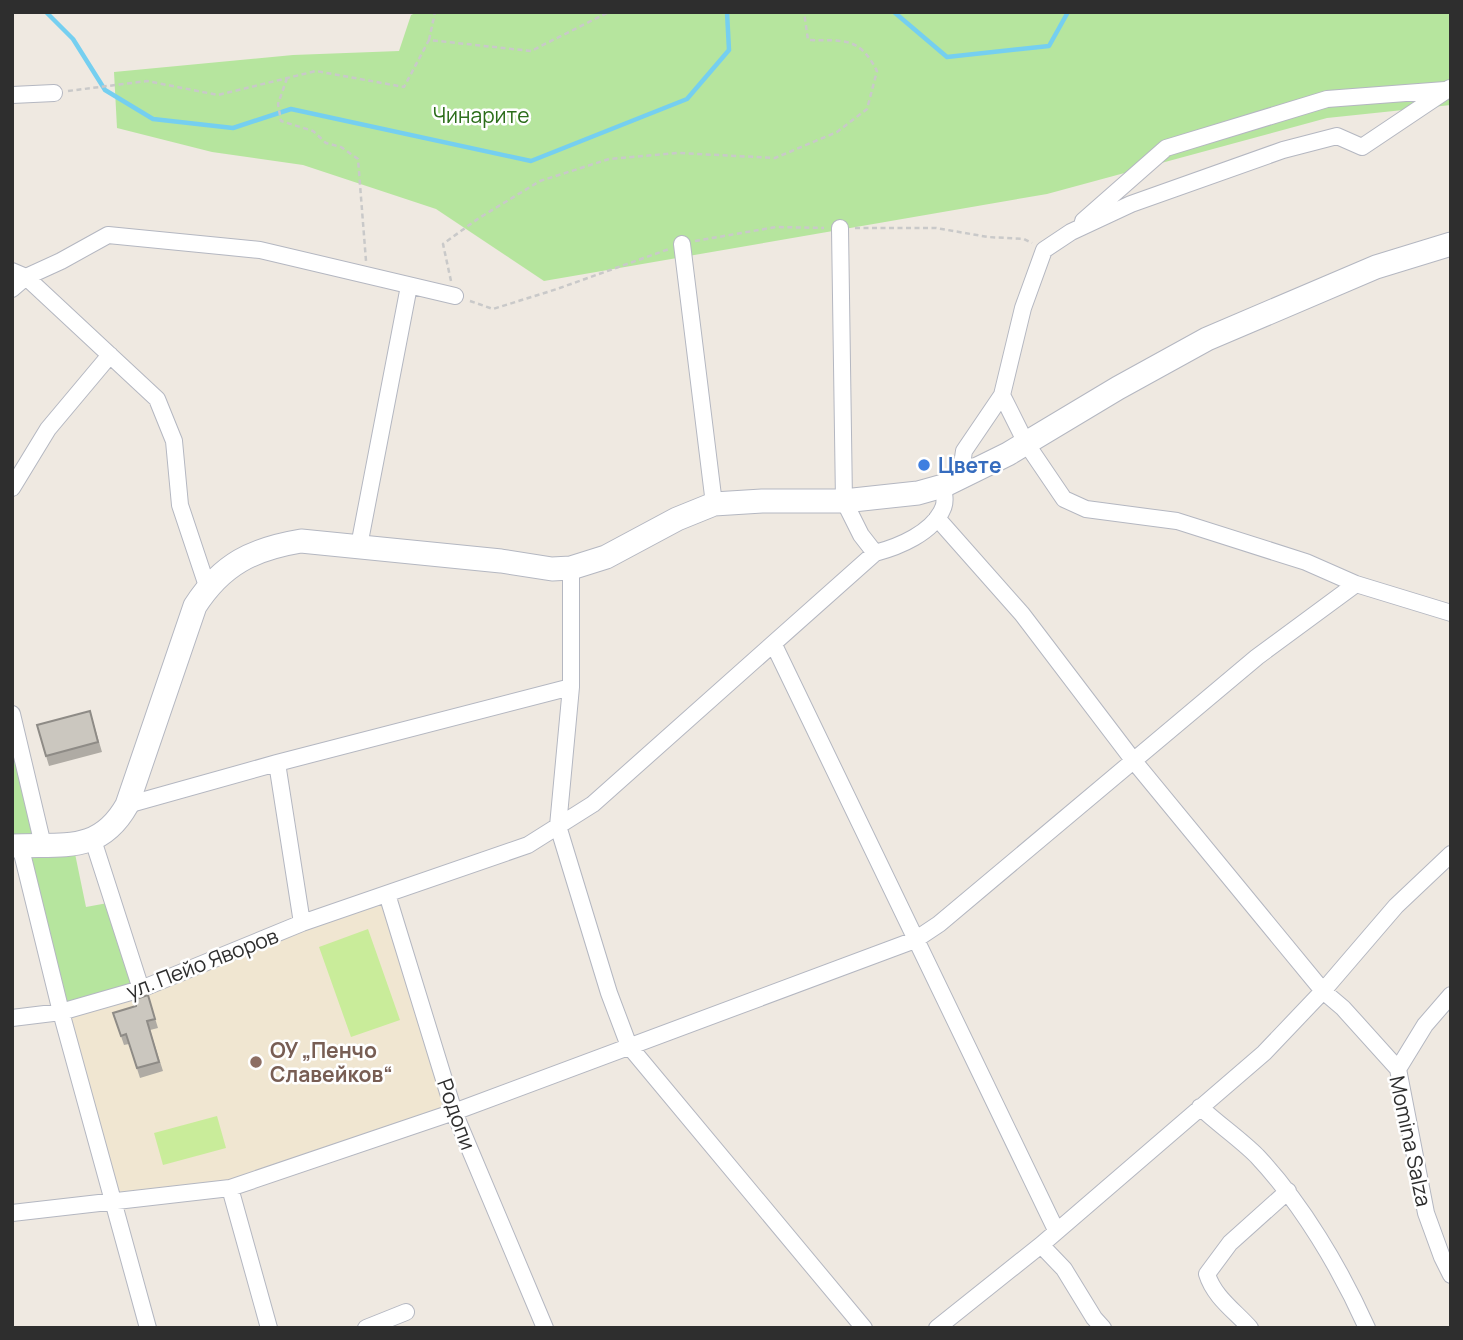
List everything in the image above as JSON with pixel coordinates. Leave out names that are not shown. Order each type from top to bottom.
[{"type":"street","points":[[1071,232],[1131,204],[1283,150],[1337,136],[1362,147],[1450,88]]},
{"type":"street","points":[[841,228],[844,501],[861,535],[875,553],[908,542],[937,519],[945,506],[951,482],[964,451],[1002,395],[1023,308],[1044,250],[1071,232],[1166,148],[1327,99],[1368,94],[1442,91],[1450,88]]},
{"type":"street","points":[[12,95],[54,93]]},
{"type":"street","points":[[12,289],[19,274],[61,261],[108,235],[260,250],[455,296]]},
{"type":"street","points":[[682,244],[714,504]]},
{"type":"street","points":[[25,846],[73,844],[93,840],[109,830],[127,805],[195,606],[207,586],[237,562],[272,546],[301,541],[501,561],[552,569],[571,568],[606,557],[677,519],[714,504],[762,500],[844,501],[918,493],[951,482],[1026,443],[1207,339],[1376,267],[1451,244]]},
{"type":"street","points":[[19,274],[157,399],[174,441],[180,505],[207,586]]},
{"type":"street","points":[[359,546],[408,286]]},
{"type":"street","points":[[12,488],[48,429],[110,355]]},
{"type":"street","points":[[1002,395],[1026,443],[1064,499],[1086,509],[1177,521],[1306,562],[1356,584],[1451,612]]},
{"type":"street","name":"Momina Salza","points":[[937,519],[1022,614],[1133,760],[1323,991],[1343,1008],[1398,1069],[1426,1213],[1451,1275]]},
{"type":"street","name":"ул. Пейо Яворов","points":[[12,1018],[61,1012],[141,989],[302,923],[528,845],[593,804],[875,553]]},
{"type":"street","points":[[571,568],[571,687],[558,826],[609,993],[629,1046],[864,1328]]},
{"type":"street","points":[[12,1213],[230,1188],[454,1112],[915,940],[939,924],[1257,657],[1356,584]]},
{"type":"street","points":[[774,645],[1056,1230]]},
{"type":"street","points":[[127,805],[277,762],[571,687]]},
{"type":"street","points":[[12,714],[25,846],[61,1012],[148,1328]]},
{"type":"street","points":[[277,762],[302,923]]},
{"type":"street","points":[[93,840],[141,989]]},
{"type":"street","points":[[937,1328],[1041,1245],[1264,1053],[1323,991],[1396,906],[1451,854]]},
{"type":"street","name":"Родопи","points":[[387,894],[454,1112],[545,1328]]},
{"type":"street","points":[[1398,1069],[1425,1025],[1451,995]]},
{"type":"street","points":[[1200,1107],[1255,1155],[1288,1191],[1349,1288],[1367,1328]]},
{"type":"street","points":[[230,1188],[269,1328]]},
{"type":"street","points":[[1250,1328],[1210,1284],[1207,1274],[1230,1243],[1288,1191]]},
{"type":"street","points":[[1041,1245],[1064,1269],[1103,1328]]},
{"type":"street","points":[[366,1328],[406,1312]]},
{"type":"path","points":[[54,93],[147,81],[218,95],[316,71],[404,87],[429,40],[435,12]]},
{"type":"path","points":[[429,40],[531,51],[609,12]]},
{"type":"path","points":[[804,12],[808,40],[848,41],[867,53],[877,71],[867,109],[837,132],[775,158],[678,153],[609,159],[540,181],[443,244],[455,296],[493,309],[682,244],[776,227],[936,228],[988,237],[1024,239],[1044,250]]},
{"type":"path","points":[[287,78],[278,104],[281,121],[313,131],[326,143],[341,147],[358,159],[368,276]]},
{"type":"shaded area","name":"ОУ „Пенчо Славейков“","points":[[387,894],[454,1112],[230,1188],[112,1201],[61,1012]]},
{"type":"green space","name":"Чинарите","points":[[418,12],[1451,12],[1451,105],[1327,118],[1047,194],[544,281],[436,209],[303,165],[212,152],[117,128],[114,72],[293,55],[399,51],[411,15]]},
{"type":"green space","points":[[12,714],[43,845],[73,844],[86,907],[113,902],[141,989],[61,1012],[12,846]]},
{"type":"green space","points":[[368,929],[400,1020],[351,1037],[319,947]]},
{"type":"green space","points":[[217,1116],[226,1148],[163,1165],[154,1133]]},
{"type":"building","points":[[90,711],[98,742],[46,756],[37,725]]},
{"type":"building","points":[[148,995],[155,1019],[147,1021],[159,1062],[137,1068],[126,1034],[121,1036],[113,1013],[136,1006],[136,999]]},
{"type":"waterway","points":[[46,12],[73,39],[105,90],[153,119],[233,128],[291,109],[531,161],[687,99],[729,50],[727,12]]},
{"type":"waterway","points":[[894,12],[947,57],[1049,46],[1068,12]]},
{"type":"place","name":"Цвете","points":[[924,465]]},
{"type":"place","name":"ОУ „Пенчо Славейков“","points":[[256,1062]]}]
